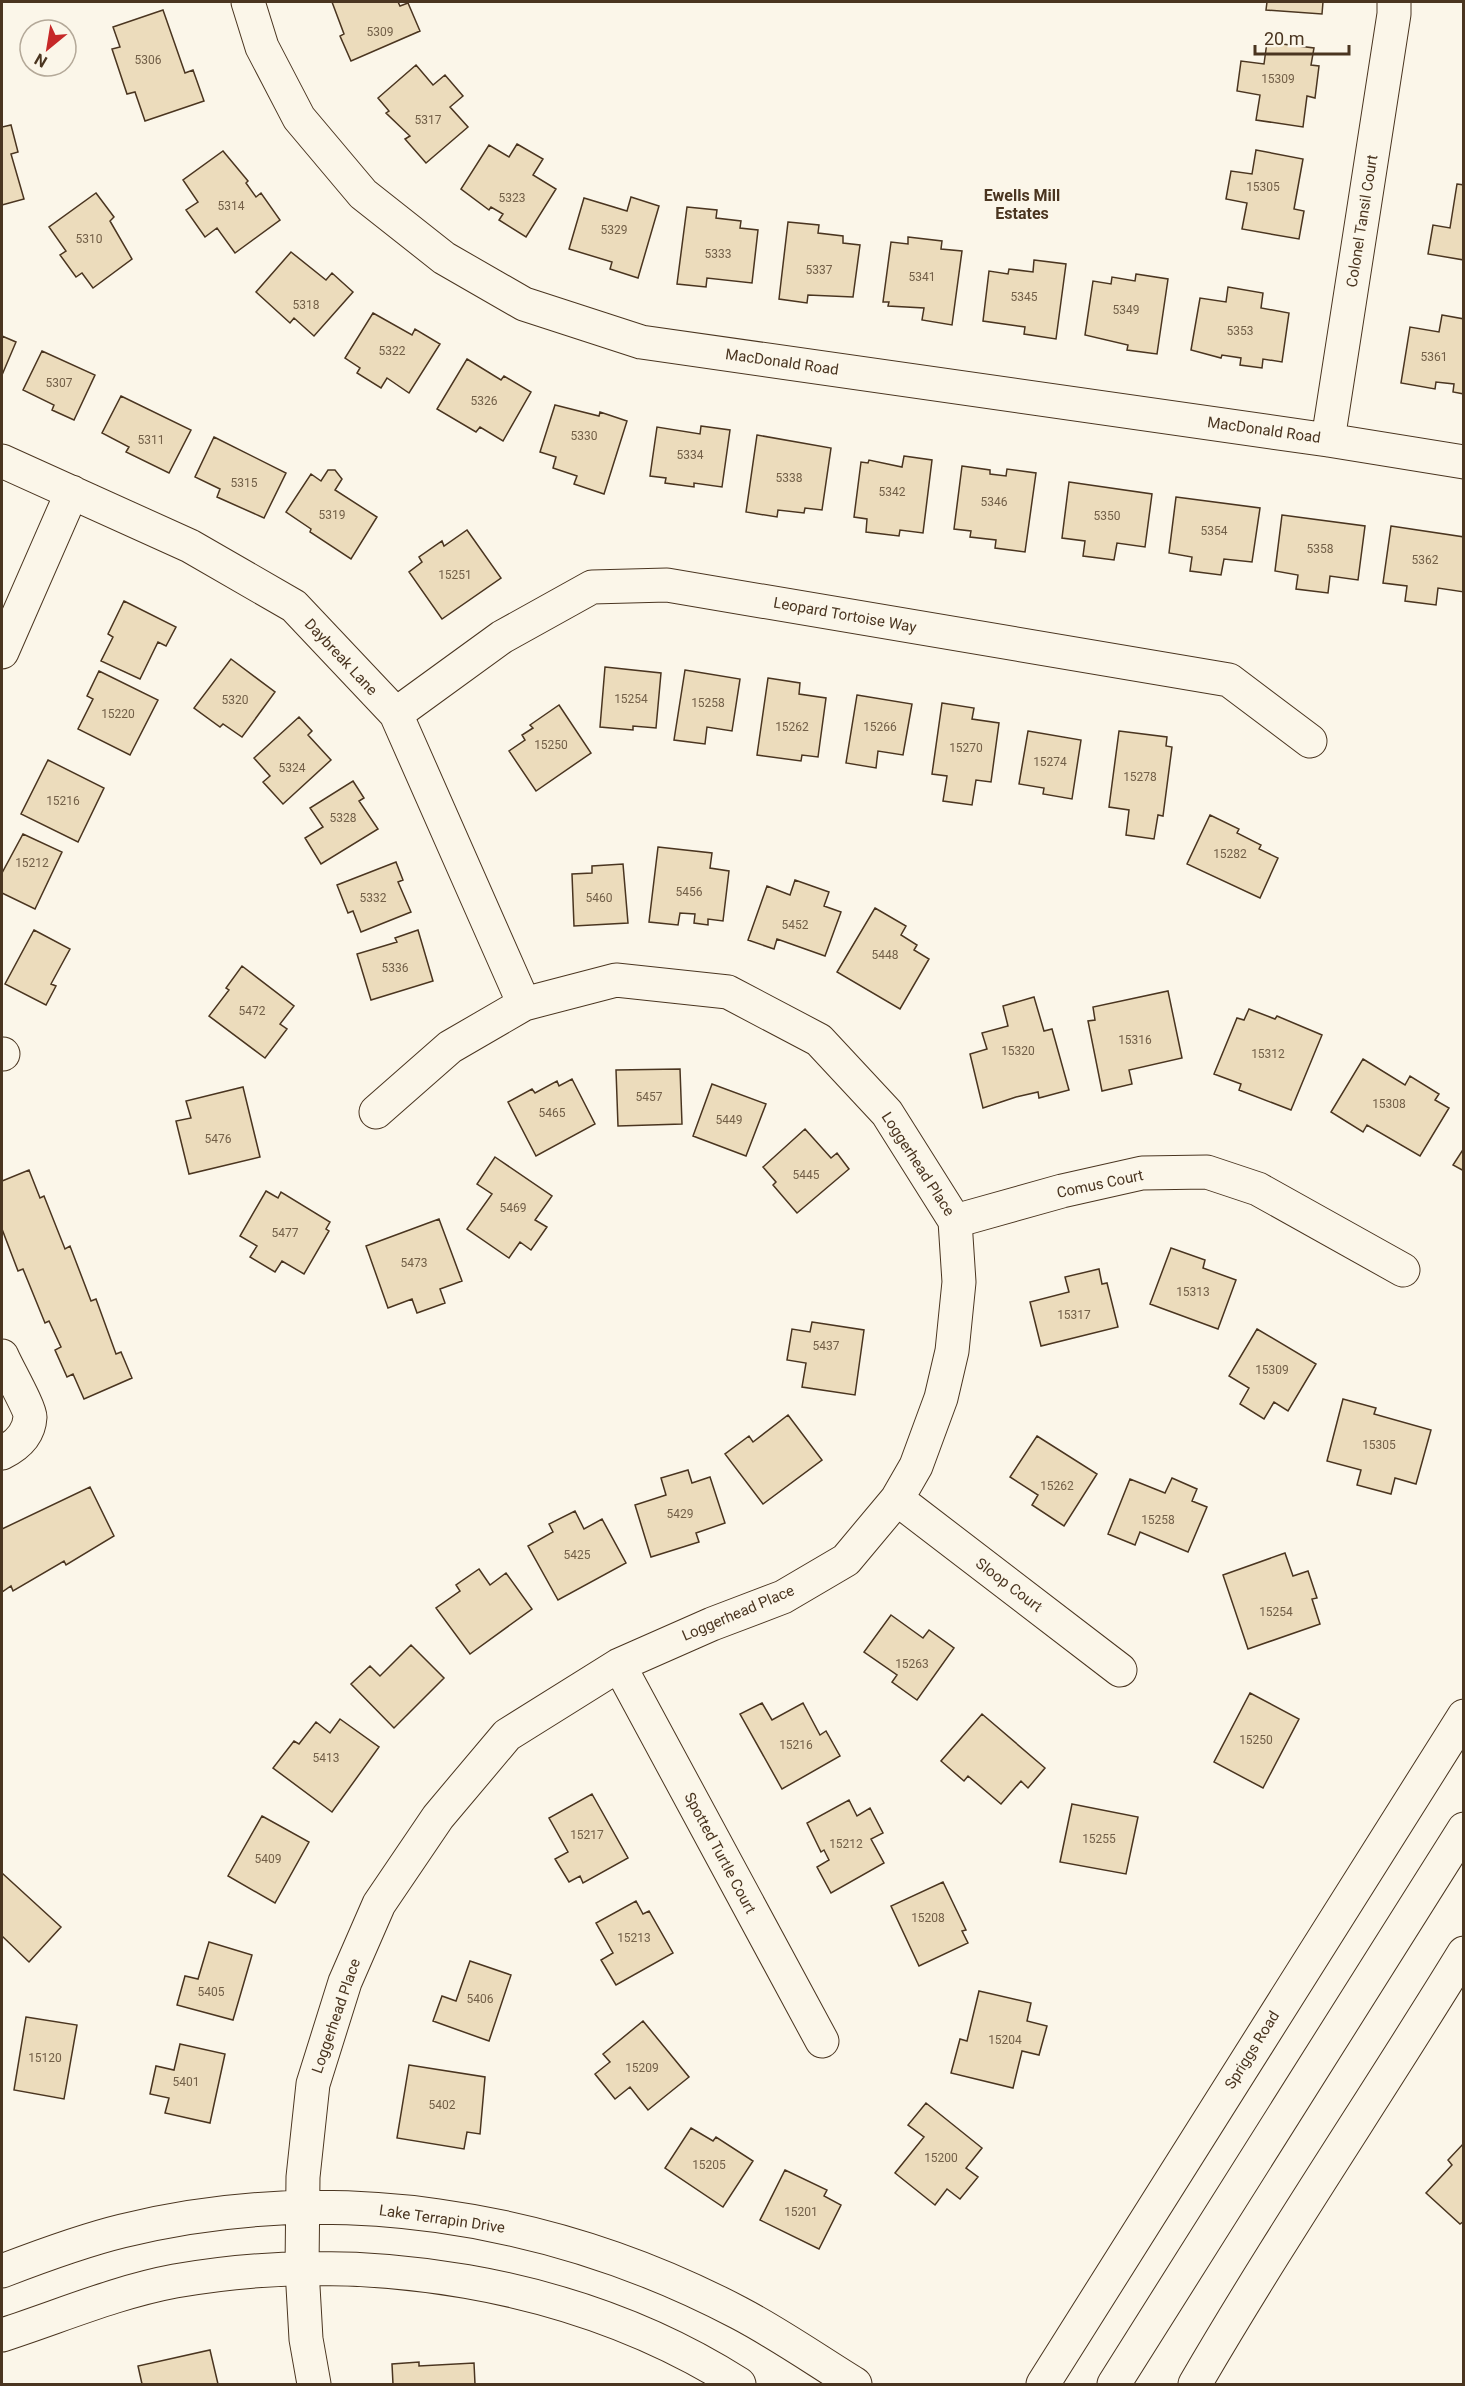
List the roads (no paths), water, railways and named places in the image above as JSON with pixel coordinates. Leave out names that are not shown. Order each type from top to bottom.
[{"type":"street","name":"MacDonald Road","points":[[248,2],[262,47],[299,118],[363,194],[444,258],[524,304],[641,342],[1328,440],[1464,462]]},
{"type":"street","name":"Colonel Tansil Court","points":[[1328,440],[1394,2]]},
{"type":"street","name":"Daybreak Lane","points":[[2,461],[190,546],[294,606],[396,714],[524,1004]]},
{"type":"street","points":[[2,652],[72,492]]},
{"type":"street","name":"Leopard Tortoise Way","points":[[396,714],[502,637],[592,587],[667,585],[1229,680],[1310,741]]},
{"type":"street","name":"Loggerhead Place","points":[[314,2385],[306,2339],[302,2269],[303,2177],[313,2084],[345,1982],[379,1904],[438,1817],[507,1735],[619,1665],[712,1624],[783,1597],[846,1560],[897,1499],[916,1466],[941,1398],[952,1351],[959,1282],[955,1221],[887,1113],[819,1040],[728,992],[616,980],[524,1004],[450,1047],[376,1112]]},
{"type":"street","name":"Comus Court","points":[[955,1221],[1062,1191],[1142,1173],[1207,1172],[1258,1189],[1403,1270]]},
{"type":"street","points":[[2,1356],[30,1416],[26,1433],[15,1447],[2,1453]]},
{"type":"street","name":"Sloop Court","points":[[897,1499],[1120,1670]]},
{"type":"street","name":"Spotted Turtle Court","points":[[619,1665],[822,2041]]},
{"type":"street","name":"Spriggs Road","points":[[1043,2385],[1464,1716]]},
{"type":"street","points":[[1114,2385],[1464,1829]]},
{"type":"street","points":[[1195,2385],[1240,2307],[1464,1953]]},
{"type":"street","name":"Lake Terrapin Drive","points":[[2,2271],[79,2243],[165,2222],[265,2209],[341,2207],[418,2212],[514,2228],[575,2244],[668,2280],[738,2313],[855,2385]]},
{"type":"street","points":[[2,2336],[125,2293],[174,2281],[302,2269],[386,2271],[515,2291],[577,2309],[642,2333],[700,2361],[739,2385]]},
{"type":"district","name":"Ewells Mill Estates","points":[[1022,204]]}]
